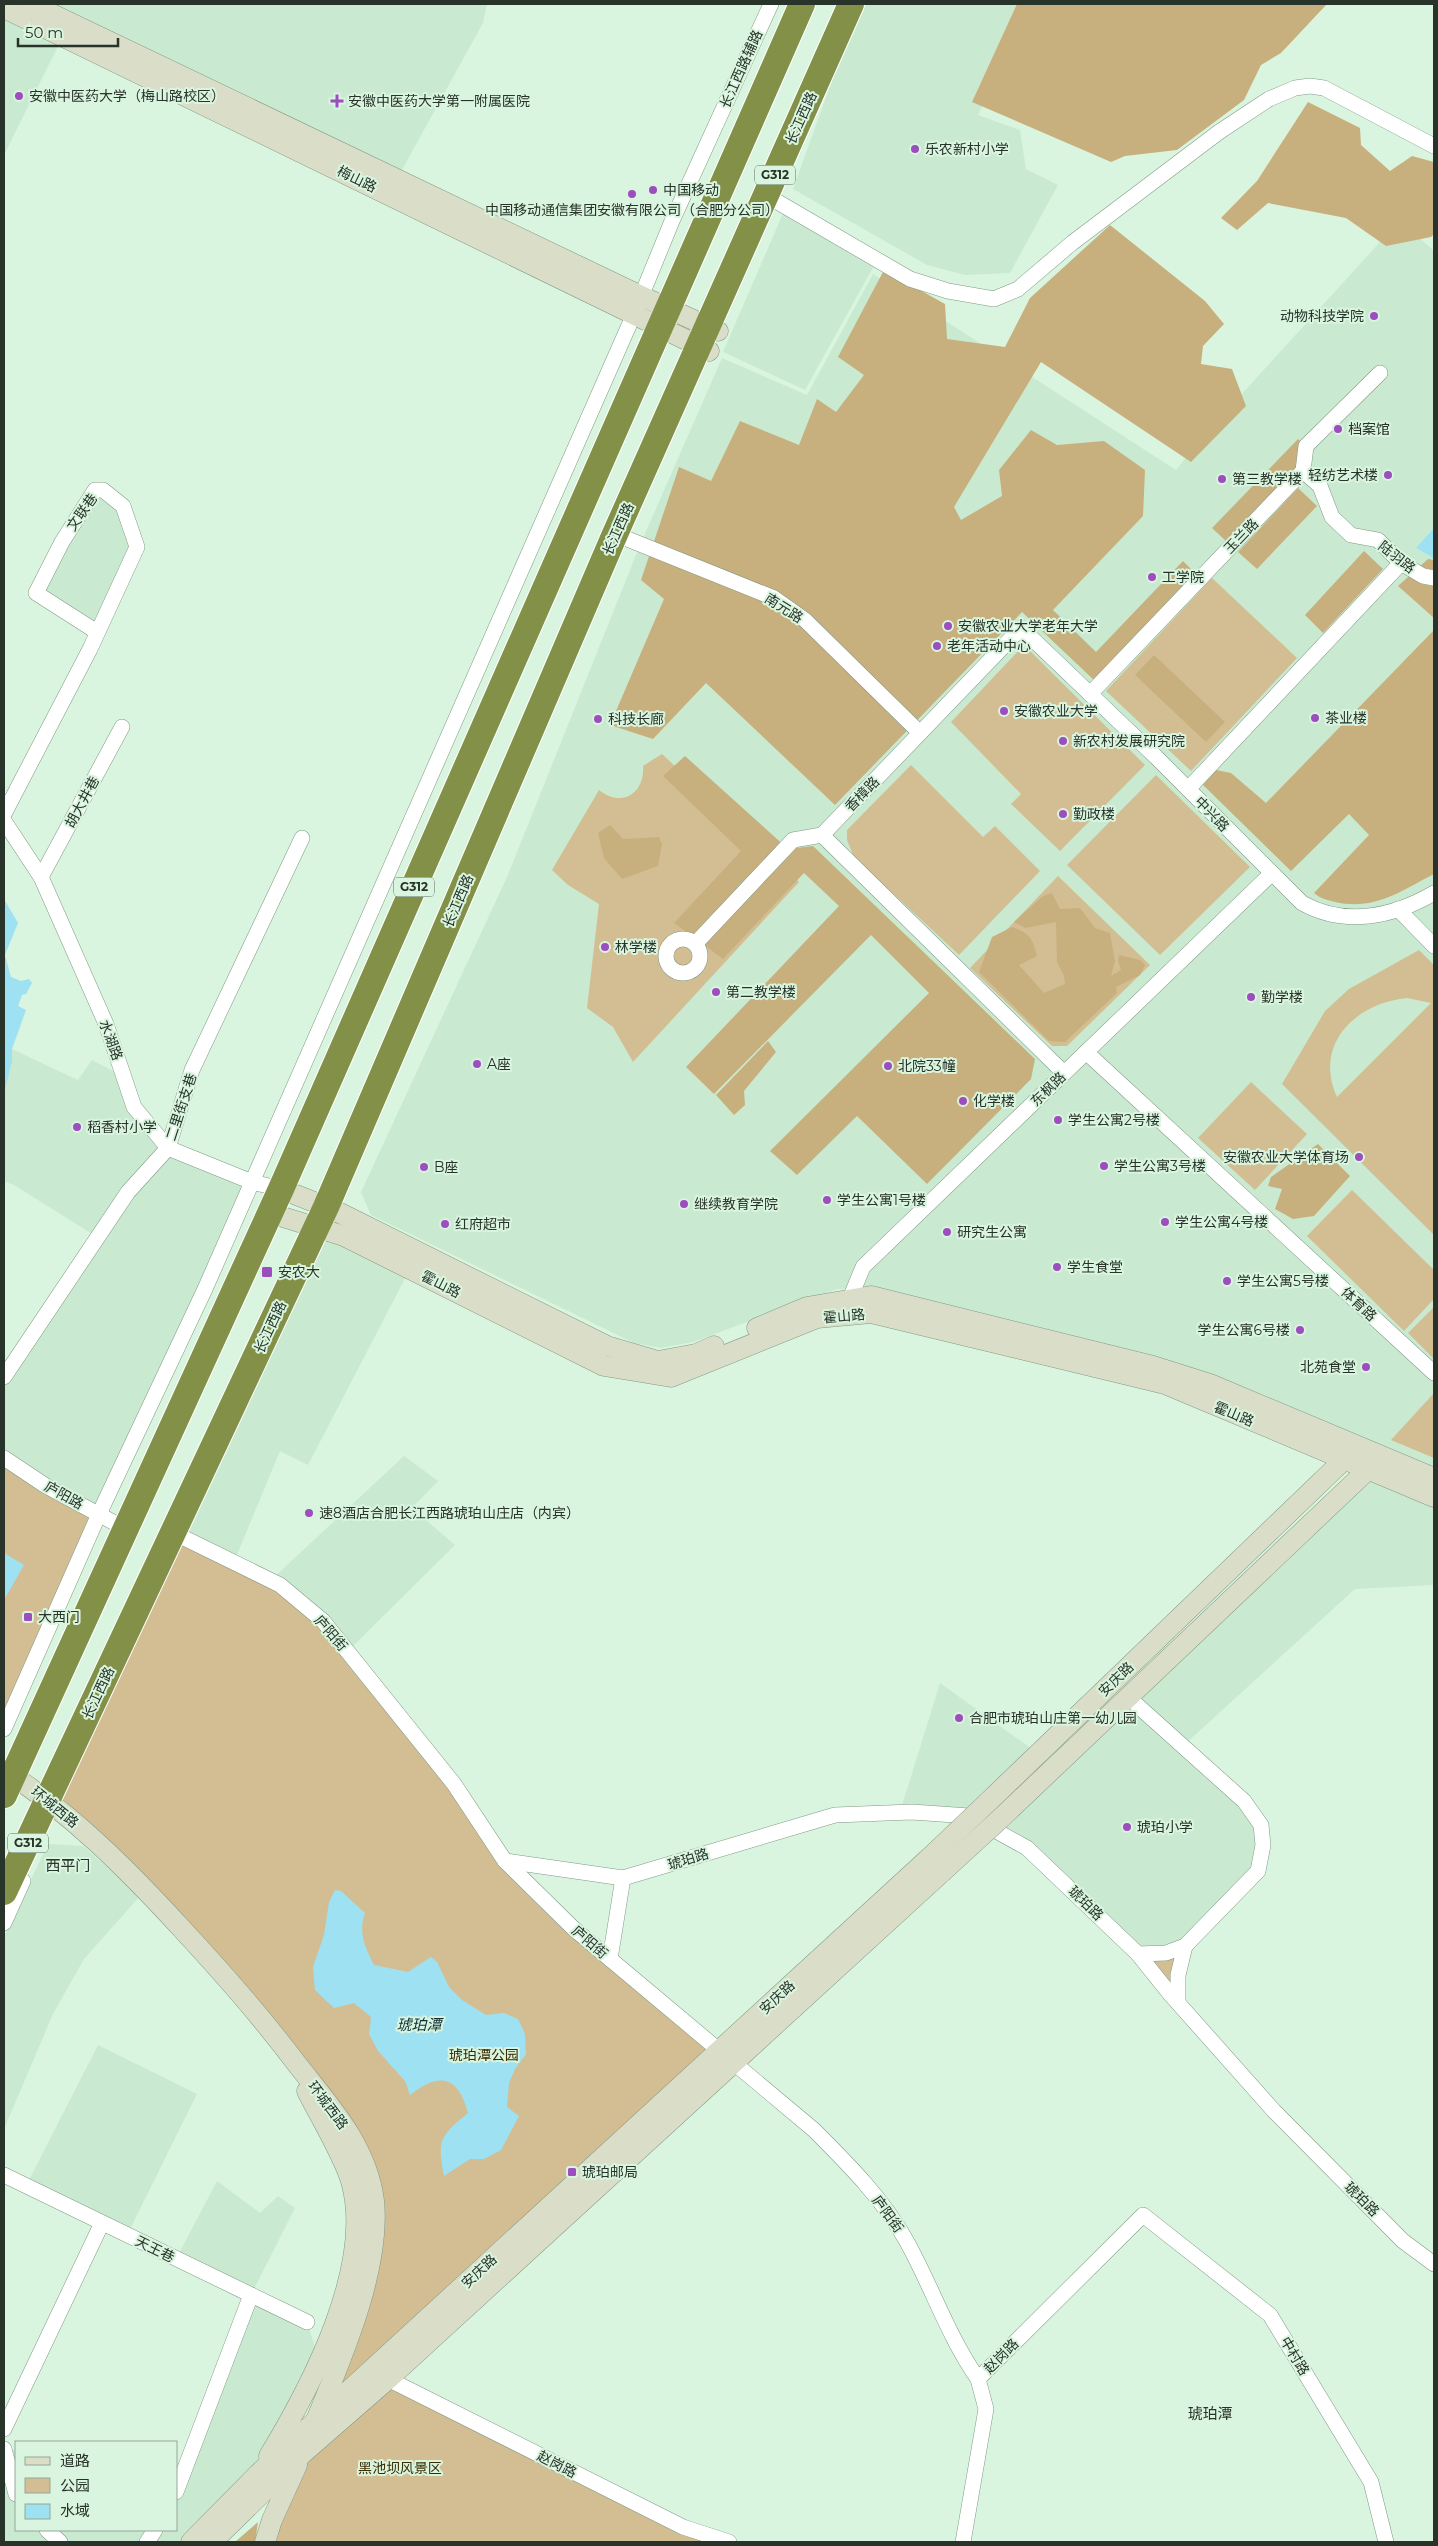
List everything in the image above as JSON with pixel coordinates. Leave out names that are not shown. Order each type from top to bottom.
[{"type":"highway","name":"G312","points":[[9,1777],[126,1529],[281,1189],[802,4]]},
{"type":"highway","name":"长江西路","points":[[52,1800],[178,1535],[324,1218],[621,536],[709,339],[851,4]]},
{"type":"highway","name":"G312","points":[[4,1892],[52,1800]]},
{"type":"main road","name":"梅山路","points":[[31,4],[638,305]]},
{"type":"main road","name":"梅山路","points":[[4,8],[709,339]]},
{"type":"main road","name":"霍山路","points":[[281,1189],[324,1218],[344,1236],[604,1366],[671,1378],[846,1308],[871,1296],[1153,1366],[1210,1384],[1375,1463],[1434,1497]]},
{"type":"main road","name":"霍山路","points":[[270,1213],[324,1218]]},
{"type":"main road","name":"安庆路","points":[[935,1865],[988,1802],[1351,1453]]},
{"type":"main road","name":"霍山路","points":[[1375,1463],[1434,1478]]},
{"type":"main road","name":"安庆路","points":[[191,2542],[258,2474],[726,2057],[935,1865],[1001,1818],[1375,1463]]},
{"type":"main road","name":"环城西路","points":[[9,1777],[52,1800],[155,1900],[237,1988],[284,2047],[356,2144],[369,2174],[374,2203],[374,2234],[365,2281],[339,2364],[302,2454],[272,2520],[265,2542]]},
{"type":"main road","points":[[258,2474],[294,2414],[335,2325],[354,2257],[356,2218],[351,2180],[284,2047]]},
{"type":"main road","name":"安庆路","points":[[212,2542],[302,2454],[388,2379],[726,2057]]},
{"type":"street","name":"长江西路辅路","points":[[4,1729],[99,1514],[252,1182],[771,4]]},
{"type":"street","points":[[709,339],[776,201],[864,4]]},
{"type":"street","points":[[776,201],[910,279],[948,291],[994,299],[1018,289],[1072,243],[1219,132],[1269,99],[1295,88],[1310,86],[1324,88],[1434,146]]},
{"type":"street","points":[[1303,471],[1306,446],[1380,373]]},
{"type":"street","name":"陆羽路","points":[[1303,471],[1320,486],[1332,517],[1351,535],[1378,540],[1401,563],[1423,576],[1434,578]]},
{"type":"street","name":"玉兰路","points":[[1090,694],[1303,471]]},
{"type":"street","name":"文联巷","points":[[4,814],[97,632],[138,547],[123,506],[103,490],[95,490],[62,542],[36,593],[97,632]]},
{"type":"street","name":"南元路","points":[[621,536],[774,598],[790,608],[805,620],[920,733]]},
{"type":"street","points":[[1188,789],[1401,563]]},
{"type":"street","name":"中兴路","points":[[1021,628],[1188,789],[1292,896],[1315,911],[1352,918],[1371,917],[1398,909],[1434,893]]},
{"type":"street","name":"香樟路","points":[[822,835],[1021,628]]},
{"type":"street","name":"胡大井巷","points":[[41,877],[122,727]]},
{"type":"street","name":"水湖路","points":[[4,821],[41,877],[106,1024],[134,1107],[168,1148],[252,1182],[281,1189]]},
{"type":"street","points":[[695,944],[793,840],[822,835],[1064,1073]]},
{"type":"street","name":"二里街支巷","points":[[4,1377],[128,1192],[168,1148],[192,1070],[302,838]]},
{"type":"street","name":"东枫路","points":[[846,1308],[863,1267],[1271,874]]},
{"type":"street","points":[[1398,909],[1434,946]]},
{"type":"street","name":"体育路","points":[[1086,1052],[1434,1373]]},
{"type":"street","name":"庐阳路","points":[[4,1458],[46,1486],[126,1529]]},
{"type":"street","name":"庐阳街","points":[[178,1535],[280,1584],[323,1621],[454,1784],[505,1861],[573,1928],[814,2130],[878,2200],[907,2241],[961,2354],[978,2379]]},
{"type":"street","points":[[1128,1697],[1244,1801],[1261,1825],[1263,1845],[1258,1871],[1185,1946],[1166,1953],[1138,1954]]},
{"type":"street","points":[[4,1923],[52,1800]]},
{"type":"street","name":"琥珀路","points":[[623,1878],[835,1815],[912,1812],[969,1816],[1027,1848],[1138,1954],[1178,2003],[1274,2111],[1403,2241],[1434,2264]]},
{"type":"street","points":[[505,1861],[623,1878],[610,1959]]},
{"type":"street","points":[[1178,2003],[1178,1976],[1185,1946]]},
{"type":"street","name":"天王巷","points":[[4,2175],[307,2322]]},
{"type":"street","name":"赵岗路","points":[[963,2542],[986,2410],[978,2379],[1143,2215]]},
{"type":"street","name":"中村路","points":[[1143,2215],[1270,2315],[1371,2482],[1386,2542]]},
{"type":"street","points":[[4,2429],[102,2223]]},
{"type":"street","points":[[178,2487],[251,2295]]},
{"type":"street","name":"赵岗路","points":[[388,2379],[683,2527],[729,2542]]},
{"type":"street","points":[[4,2449],[15,2490]]},
{"type":"street","points":[[48,2531],[60,2542]]},
{"type":"street","points":[[147,2542],[154,2531]]},
{"type":"shaded area","name":"安徽中医药大学第一附属医院","points":[[31,4],[487,4],[483,23],[397,179]]},
{"type":"shaded area","name":"乐农新村小学","points":[[864,4],[1029,4],[978,115],[1020,130],[1026,169],[1058,185],[1010,273],[965,275],[927,265],[793,189],[843,50]]},
{"type":"shaded area","points":[[1017,4],[1327,4],[1281,53],[1261,65],[1244,100],[1177,150],[1125,156],[1111,162],[972,102]]},
{"type":"shaded area","name":"安徽中医药大学（梅山路校区）","points":[[4,8],[63,36],[4,155]]},
{"type":"shaded area","points":[[1308,102],[1360,128],[1361,145],[1390,171],[1412,156],[1434,162],[1434,234],[1431,237],[1386,246],[1346,218],[1268,203],[1237,230],[1221,218],[1257,181]]},
{"type":"shaded area","points":[[784,211],[874,266],[805,390],[723,352]]},
{"type":"shaded area","name":"安徽农业大学","points":[[1400,220],[1434,251],[1434,1470],[871,1288],[837,1289],[693,1342],[661,1348],[634,1343],[371,1215],[361,1192],[507,877],[640,545],[722,358],[807,395],[873,274],[1176,470],[1199,441]]},
{"type":"shaded area","points":[[1110,225],[1205,301],[1224,324],[1203,346],[1201,364],[1232,369],[1246,406],[1191,462],[1041,362],[954,507],[961,520],[1002,496],[999,470],[1031,430],[1057,445],[1104,441],[1145,470],[1143,516],[1053,610],[1096,652],[1183,561],[1197,575],[1096,682],[1022,612],[835,805],[706,683],[653,739],[610,725],[664,599],[641,580],[679,467],[711,481],[740,421],[799,445],[817,399],[836,412],[864,375],[838,357],[884,270],[945,304],[947,339],[1005,347],[1030,298]]},
{"type":"shaded area","points":[[1298,439],[1303,444],[1298,467],[1227,542],[1212,528]]},
{"type":"shaded area","points":[[1298,488],[1317,506],[1257,569],[1238,552]]},
{"type":"shaded area","points":[[95,490],[123,506],[137,547],[97,632],[36,593]]},
{"type":"shaded area","points":[[1364,551],[1383,569],[1323,633],[1305,615]]},
{"type":"shaded area","points":[[1428,559],[1434,560],[1434,618],[1398,586]]},
{"type":"shaded area","points":[[1434,630],[1434,874],[1398,893],[1375,902],[1349,904],[1319,897],[1314,893],[1369,835],[1349,814],[1291,871],[1199,781],[1211,769],[1231,773],[1266,803]]},
{"type":"shaded area","points":[[1154,655],[1225,722],[1206,742],[1135,675]]},
{"type":"shaded area","points":[[685,756],[788,849],[813,846],[1035,1059],[1031,1079],[927,1184],[857,1116],[797,1175],[770,1151],[929,993],[871,935],[714,1094],[686,1067],[839,906],[804,873],[723,959],[674,923],[741,851],[663,776]]},
{"type":"shaded area","points":[[610,825],[623,839],[659,837],[662,844],[658,866],[622,879],[604,858],[598,833]]},
{"type":"shaded area","points":[[1052,893],[1060,909],[1080,908],[1095,928],[1110,933],[1115,961],[1111,976],[1121,970],[1118,961],[1119,955],[1140,960],[1145,965],[1140,975],[1116,987],[1117,993],[1065,1042],[1049,1041],[979,972],[992,937],[1012,927],[1027,934],[1034,945],[1037,956],[1019,965],[1044,993],[1065,984],[1064,976],[1057,962],[1056,922],[1025,928],[1014,922],[1043,896]]},
{"type":"shaded area","points":[[768,1041],[776,1052],[744,1091],[745,1105],[734,1115],[716,1095]]},
{"type":"shaded area","points":[[12,1049],[78,1080],[92,1060],[124,1077],[168,1148],[252,1182],[99,1514],[4,1458],[4,1377],[97,1237],[14,1185],[4,1181],[4,1094],[12,1062]]},
{"type":"shaded area","points":[[1318,1144],[1350,1176],[1314,1216],[1293,1219],[1275,1209],[1282,1189],[1268,1186],[1271,1177]]},
{"type":"shaded area","points":[[323,1229],[410,1269],[308,1465],[280,1451],[234,1562],[182,1537]]},
{"type":"shaded area","points":[[404,1456],[438,1481],[412,1508],[455,1545],[348,1651],[271,1580]]},
{"type":"shaded area","points":[[1368,1469],[1434,1497],[1434,1585],[1355,1589],[1183,1746],[1261,1825],[1258,1871],[1185,1946],[1138,1954],[1027,1848],[992,1828]]},
{"type":"shaded area","name":"合肥市琥珀山庄第一幼儿园","points":[[940,1683],[1039,1754],[969,1816],[900,1812]]},
{"type":"shaded area","points":[[48,1844],[83,1846],[140,1896],[84,1959],[53,2014],[4,2129],[4,1936]]},
{"type":"shaded area","points":[[98,2045],[197,2094],[127,2235],[26,2186]]},
{"type":"shaded area","points":[[217,2181],[260,2213],[278,2196],[295,2208],[251,2295],[176,2259]]},
{"type":"shaded area","points":[[251,2295],[307,2322],[319,2360],[258,2474],[191,2542],[4,2542],[4,2450],[15,2450],[15,2531],[178,2531],[178,2487]]},
{"type":"shaded area","points":[[258,2522],[255,2542],[235,2542]]},
{"type":"green space","points":[[1212,578],[1297,658],[1191,771],[1106,691]]},
{"type":"green space","points":[[1021,648],[1028,649],[1145,765],[1060,851],[1011,804],[1021,794],[951,722]]},
{"type":"green space","points":[[662,754],[799,882],[633,1062],[613,1027],[587,1008],[599,904],[568,885],[552,870],[599,790],[615,798],[623,798],[630,795],[636,791],[640,784],[643,776],[643,766]]},
{"type":"green space","points":[[911,765],[983,837],[995,826],[1040,871],[959,955],[854,857],[847,840],[847,830]]},
{"type":"green space","points":[[1156,775],[1250,867],[1160,955],[1067,865]]},
{"type":"green space","points":[[1058,876],[1150,965],[1067,1046],[1052,1046],[970,968]]},
{"type":"green space","points":[[1419,950],[1434,965],[1434,1235],[1282,1084],[1325,1011],[1349,989]],"holes":[[[1407,998],[1431,1003],[1337,1097],[1331,1078],[1331,1060],[1335,1044],[1344,1030],[1356,1018],[1371,1008],[1388,1002]]]},
{"type":"green space","points":[[1251,1082],[1307,1134],[1255,1190],[1198,1138]]},
{"type":"green space","points":[[1352,1190],[1434,1270],[1434,1299],[1404,1331],[1307,1236]]},
{"type":"green space","points":[[1434,1307],[1434,1359],[1408,1333]]},
{"type":"green space","points":[[1434,1393],[1434,1458],[1391,1440]]},
{"type":"green space","points":[[4,1458],[99,1514],[4,1729]]},
{"type":"green space","name":"琥珀潭公园","points":[[182,1537],[280,1585],[323,1621],[505,1861],[719,2051],[315,2424],[374,2234],[285,2047],[56,1806]]},
{"type":"green space","points":[[1185,1946],[1178,2003],[1138,1954]]},
{"type":"green space","name":"黑池坝风景区","points":[[388,2379],[729,2542],[265,2542],[302,2454]]},
{"type":"water","points":[[1434,528],[1434,558],[1416,548]]},
{"type":"water","points":[[4,899],[18,923],[5,955],[11,977],[21,981],[29,979],[32,983],[26,994],[22,995],[18,1006],[26,1010],[12,1049],[12,1062],[4,1094]]},
{"type":"water","points":[[4,1553],[24,1565],[4,1600]]},
{"type":"water","name":"琥珀潭","points":[[335,1890],[341,1891],[365,1913],[362,1927],[363,1940],[374,1965],[408,1972],[431,1957],[437,1962],[449,1987],[462,2000],[486,2015],[504,2013],[518,2019],[525,2034],[526,2054],[515,2069],[509,2083],[507,2107],[519,2116],[501,2150],[484,2159],[470,2159],[444,2176],[441,2154],[443,2140],[451,2127],[468,2113],[459,2091],[446,2081],[438,2081],[420,2088],[410,2095],[405,2081],[378,2051],[369,2034],[371,2017],[354,2003],[334,2008],[315,1990],[313,1967],[324,1935],[329,1902]]},
{"type":"place","name":"安徽中医药大学（梅山路校区）","points":[[19,96]]},
{"type":"place","name":"安徽中医药大学第一附属医院","points":[[337,101]]},
{"type":"place","name":"乐农新村小学","points":[[915,149]]},
{"type":"place","name":"中国移动","points":[[653,190]]},
{"type":"place","name":"中国移动通信集团安徽有限公司（合肥分公司）","points":[[632,194]]},
{"type":"place","name":"动物科技学院","points":[[1374,316]]},
{"type":"place","name":"档案馆","points":[[1338,429]]},
{"type":"place","name":"轻纺艺术楼","points":[[1388,475]]},
{"type":"place","name":"第三教学楼","points":[[1222,479]]},
{"type":"place","name":"工学院","points":[[1152,577]]},
{"type":"place","name":"安徽农业大学老年大学","points":[[948,626]]},
{"type":"place","name":"老年活动中心","points":[[937,646]]},
{"type":"place","name":"安徽农业大学","points":[[1004,711]]},
{"type":"place","name":"茶业楼","points":[[1315,718]]},
{"type":"place","name":"科技长廊","points":[[598,719]]},
{"type":"place","name":"新农村发展研究院","points":[[1063,741]]},
{"type":"place","name":"勤政楼","points":[[1063,814]]},
{"type":"place","name":"林学楼","points":[[605,947]]},
{"type":"place","name":"第二教学楼","points":[[716,992]]},
{"type":"place","name":"勤学楼","points":[[1251,997]]},
{"type":"place","name":"A座","points":[[477,1064]]},
{"type":"place","name":"北院33幢","points":[[888,1066]]},
{"type":"place","name":"化学楼","points":[[963,1101]]},
{"type":"place","name":"学生公寓2号楼","points":[[1058,1120]]},
{"type":"place","name":"稻香村小学","points":[[77,1127]]},
{"type":"place","name":"安徽农业大学体育场","points":[[1359,1157]]},
{"type":"place","name":"学生公寓3号楼","points":[[1104,1166]]},
{"type":"place","name":"B座","points":[[424,1167]]},
{"type":"place","name":"学生公寓1号楼","points":[[827,1200]]},
{"type":"place","name":"继续教育学院","points":[[684,1204]]},
{"type":"place","name":"学生公寓4号楼","points":[[1165,1222]]},
{"type":"place","name":"红府超市","points":[[445,1224]]},
{"type":"place","name":"研究生公寓","points":[[947,1232]]},
{"type":"place","name":"学生食堂","points":[[1057,1267]]},
{"type":"place","name":"安农大","points":[[267,1272]]},
{"type":"place","name":"学生公寓5号楼","points":[[1227,1281]]},
{"type":"place","name":"学生公寓6号楼","points":[[1300,1330]]},
{"type":"place","name":"北苑食堂","points":[[1366,1367]]},
{"type":"place","name":"速8酒店合肥长江西路琥珀山庄店（内宾）","points":[[309,1513]]},
{"type":"place","name":"大西门","points":[[28,1617]]},
{"type":"place","name":"合肥市琥珀山庄第一幼儿园","points":[[959,1718]]},
{"type":"place","name":"琥珀小学","points":[[1127,1827]]},
{"type":"place","name":"琥珀邮局","points":[[572,2172]]},
{"type":"district","name":"西平门","points":[[68,1866]]},
{"type":"district","name":"琥珀潭","points":[[1210,2414]]}]
